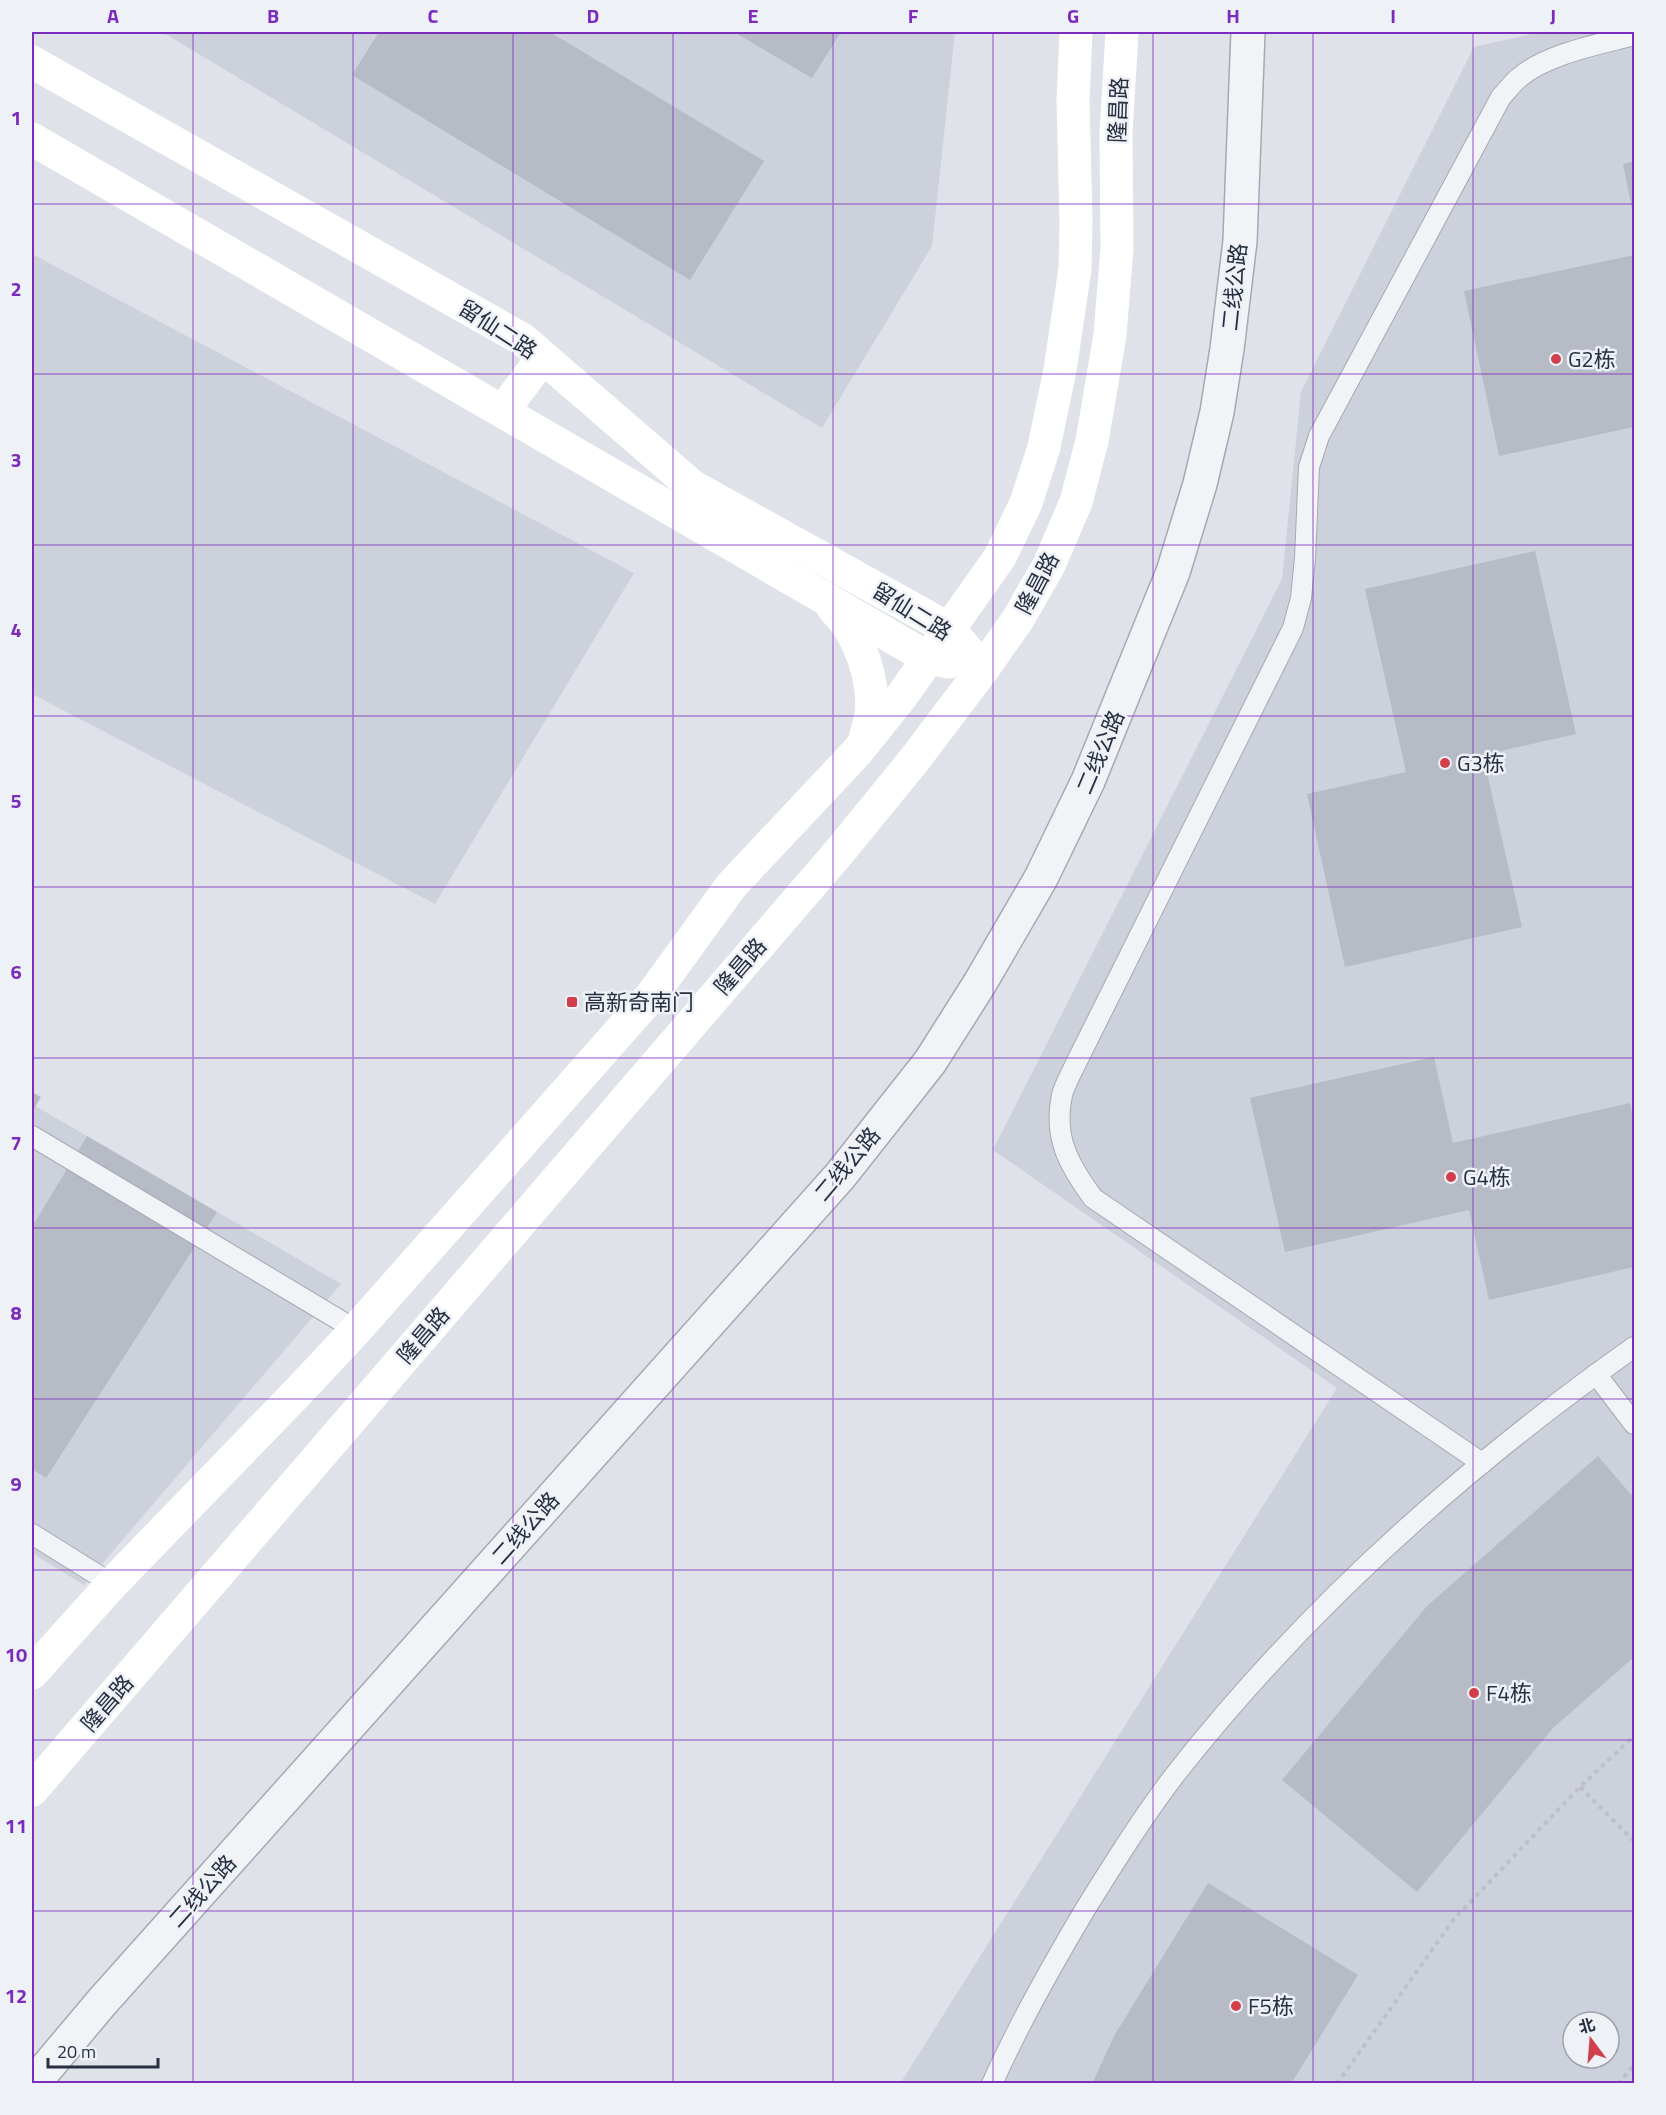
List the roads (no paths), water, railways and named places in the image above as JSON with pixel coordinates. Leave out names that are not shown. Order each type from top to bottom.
[{"type":"street","name":"隆昌路","points":[[35,1662],[356,1330],[652,994],[731,886],[864,742],[901,697],[1000,557],[1026,503],[1044,447],[1060,370],[1075,269],[1073,100],[1076,32]]},
{"type":"street","name":"隆昌路","points":[[32,1790],[840,851],[915,759],[1018,619],[1049,565],[1076,502],[1092,441],[1110,335],[1116,259],[1116,133],[1122,32]]},
{"type":"street","name":"二线公路","points":[[33,2084],[118,1984],[840,1176],[930,1062],[980,983],[1041,878],[1088,782],[1173,572],[1200,484],[1217,412],[1239,241],[1248,32]]},
{"type":"street","name":"留仙二路","points":[[32,62],[522,339],[692,486],[949,629],[983,669]]},
{"type":"street","name":"留仙二路","points":[[32,139],[928,658],[983,669]]},
{"type":"street","points":[[502,411],[543,357]]},
{"type":"street","points":[[821,596],[838,612],[854,635],[864,660],[870,688],[871,714],[864,742]]},
{"type":"lane","points":[[1482,1463],[1093,1198],[1075,1173],[1064,1151],[1060,1124],[1062,1095],[1293,628],[1301,598],[1304,568],[1309,467],[1319,436],[1501,97],[1520,76],[1547,61],[1635,35]]},
{"type":"lane","points":[[32,1136],[356,1330]]},
{"type":"lane","points":[[992,2084],[1036,1994],[1123,1848],[1173,1778],[1239,1697],[1326,1605],[1482,1463],[1551,1407],[1635,1347]]},
{"type":"lane","points":[[1596,1374],[1635,1424]]},
{"type":"lane","points":[[32,1534],[112,1584]]},
{"type":"place","name":"G2栋","points":[[1556,359]]},
{"type":"place","name":"G3栋","points":[[1445,763]]},
{"type":"place","name":"高新奇南门","points":[[572,1002]]},
{"type":"place","name":"G4栋","points":[[1451,1177]]},
{"type":"place","name":"F4栋","points":[[1474,1693]]},
{"type":"place","name":"F5栋","points":[[1236,2006]]}]
